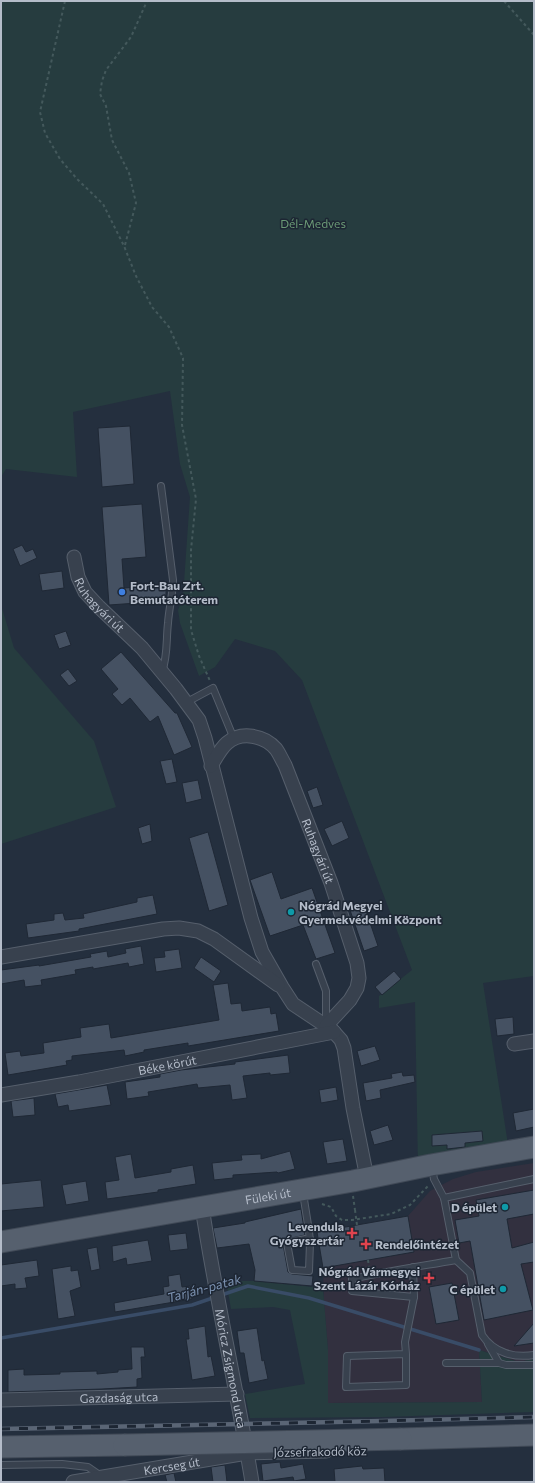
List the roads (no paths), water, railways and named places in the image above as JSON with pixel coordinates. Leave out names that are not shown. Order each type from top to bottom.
[{"type":"main road","name":"Füleki út","points":[[1,1242],[302,1190],[534,1147]]},
{"type":"main road","points":[[1,1448],[124,1445],[397,1444],[534,1436]]},
{"type":"street","name":"Ruhagyári út","points":[[74,557],[78,577],[85,592],[99,608],[142,648],[187,702],[199,720],[256,935],[262,952],[293,1004],[330,1029],[340,1040],[344,1048],[353,1108],[367,1178]]},
{"type":"street","name":"Ruhagyári út","points":[[234,739],[243,736],[256,737],[264,739],[276,748],[285,765],[331,883],[352,946],[359,978],[357,988],[330,1029]]},
{"type":"street","points":[[211,766],[220,750],[228,742],[234,739]]},
{"type":"street","points":[[1,957],[163,929],[188,929],[198,931],[214,939],[282,987]]},
{"type":"street","name":"Béke körút","points":[[1,1096],[79,1082],[330,1029]]},
{"type":"street","points":[[514,1044],[534,1041]]},
{"type":"street","name":"Móricz Zsigmond utca","points":[[202,1207],[214,1281],[237,1394],[252,1482]]},
{"type":"street","name":"Gazdaság utca","points":[[1,1400],[237,1394]]},
{"type":"street","name":"Józsefrakodó köz","points":[[247,1453],[397,1444]]},
{"type":"street","name":"Kercseg út","points":[[73,1482],[247,1453]]},
{"type":"lane","points":[[161,486],[173,580],[166,660],[162,672]]},
{"type":"lane","points":[[187,702],[213,688],[234,739]]},
{"type":"lane","points":[[316,964],[326,991],[330,1029]]},
{"type":"lane","points":[[431,1165],[434,1179],[444,1198],[456,1260],[470,1273],[482,1335],[499,1363]]},
{"type":"lane","points":[[444,1198],[534,1179]]},
{"type":"lane","points":[[302,1190],[310,1238],[309,1271],[292,1270],[287,1243],[310,1238]]},
{"type":"lane","points":[[414,1297],[352,1290],[352,1279],[456,1260]]},
{"type":"lane","points":[[406,1354],[347,1356],[346,1387],[406,1385],[406,1354],[405,1342],[414,1297],[413,1267]]},
{"type":"lane","points":[[487,1343],[506,1353],[518,1357],[534,1355]]},
{"type":"lane","points":[[446,1364],[499,1363],[506,1366],[534,1365]]},
{"type":"lane","points":[[1,1465],[62,1464],[88,1468],[102,1477]]},
{"type":"waterway","name":"Tarján-patak","points":[[1,1338],[192,1305],[248,1286],[309,1298],[479,1350]]},
{"type":"railway","points":[[1,1429],[534,1417]]},
{"type":"place","name":"Fort-Bau Zrt. Bemutatóterem","points":[[122,592]]},
{"type":"place","name":"Nógrád Megyei Gyermekvédelmi Központ","points":[[291,912]]},
{"type":"place","name":"D épület","points":[[505,1207]]},
{"type":"place","name":"Levendula Gyógyszertár","points":[[352,1233]]},
{"type":"place","name":"Rendelőintézet","points":[[366,1244]]},
{"type":"place","name":"Nógrád Vármegyei Szent Lázár Kórház","points":[[429,1278]]},
{"type":"place","name":"C épület","points":[[503,1289]]},
{"type":"park label","name":"Dél-Medves","points":[[313,223]]}]
